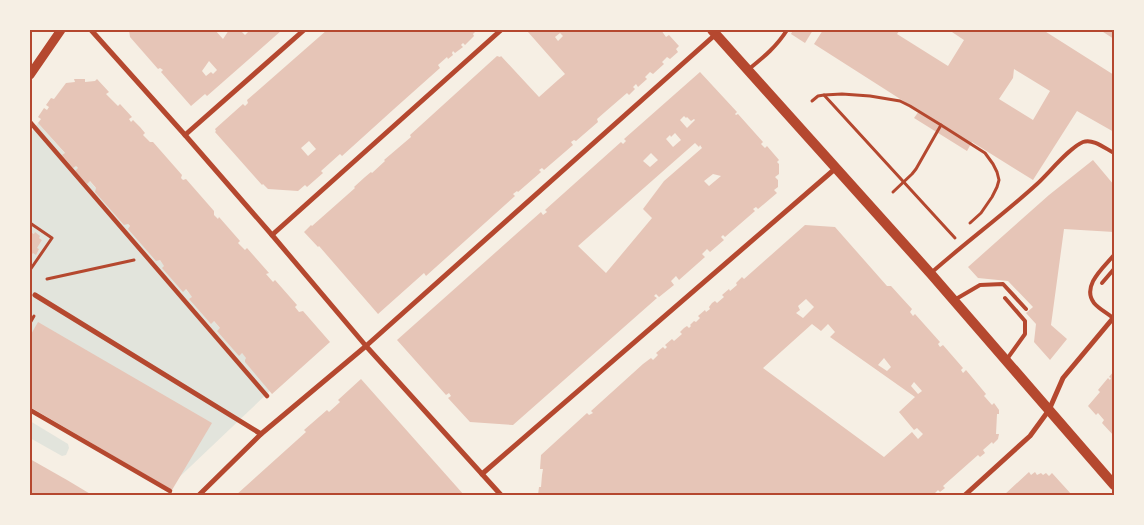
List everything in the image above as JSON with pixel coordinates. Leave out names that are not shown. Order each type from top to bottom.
[{"type":"main road","points":[[714,32],[1113,480]]},
{"type":"street","points":[[30,75],[61,30]]},
{"type":"street","points":[[90,30],[185,135],[366,346],[501,495]]},
{"type":"street","points":[[185,135],[304,30]]},
{"type":"street","points":[[272,235],[501,30]]},
{"type":"street","points":[[199,495],[261,434],[366,346],[714,32]]},
{"type":"street","points":[[30,122],[267,396]]},
{"type":"street","points":[[482,474],[836,168]]},
{"type":"street","points":[[35,295],[261,434]]},
{"type":"street","points":[[964,495],[1030,436],[1049,410],[1063,378],[1114,317]]},
{"type":"street","points":[[30,410],[170,491]]},
{"type":"lane","points":[[748,70],[772,50],[787,30]]},
{"type":"lane","points":[[930,274],[1037,184],[1076,146],[1084,141],[1092,141],[1114,154]]},
{"type":"lane","points":[[1114,255],[1091,284],[1090,297],[1093,302],[1114,317]]},
{"type":"lane","points":[[1102,283],[1114,269]]},
{"type":"lane","points":[[953,301],[980,285],[1003,284],[1026,309]]},
{"type":"lane","points":[[1005,298],[1025,321],[1025,334],[1006,361]]},
{"type":"path","points":[[824,95],[959,242]]},
{"type":"path","points":[[812,101],[818,96],[824,95],[870,96],[900,101],[985,153],[997,172],[997,187],[981,213],[969,224]]},
{"type":"path","points":[[893,192],[916,169],[941,125]]},
{"type":"path","points":[[30,223],[52,238],[30,270]]},
{"type":"path","points":[[47,278],[147,257]]},
{"type":"path","points":[[30,323],[34,316]]},
{"type":"shaded area","points":[[38,123],[273,388],[171,485],[30,343],[30,258],[42,240],[30,232],[30,134]]},
{"type":"shaded area","points":[[30,421],[68,444],[69,448],[66,455],[62,456],[30,438]]},
{"type":"building","points":[[129,30],[215,30],[223,39],[229,30],[240,30],[245,35],[250,30],[282,30],[207,96],[205,94],[191,106],[161,72],[163,70],[158,69],[130,37]],"holes":[[[209,61],[217,70],[213,74],[211,72],[206,76],[202,71]]]},
{"type":"building","points":[[327,30],[477,30],[465,45],[463,43],[461,45],[463,47],[455,53],[453,51],[453,55],[448,59],[447,57],[438,65],[440,68],[342,156],[340,154],[321,171],[323,173],[307,187],[305,185],[298,191],[268,189],[262,185],[215,132],[215,129],[243,104],[245,106],[248,103],[247,100]],"holes":[[[309,141],[316,149],[308,156],[301,148]]]},
{"type":"building","points":[[530,30],[661,30],[666,37],[669,35],[679,46],[676,49],[678,52],[670,59],[667,57],[662,62],[664,64],[653,74],[650,72],[645,77],[647,79],[638,87],[636,84],[633,87],[635,89],[629,95],[627,93],[597,119],[598,122],[576,141],[571,142],[573,145],[544,170],[542,168],[539,170],[541,172],[518,192],[513,194],[515,196],[426,276],[424,273],[378,314],[319,246],[304,232],[365,177],[372,173],[411,137],[410,135],[497,56],[501,56],[539,97],[565,74],[528,32]],"holes":[[[560,33],[563,36],[558,41],[555,37]]]},
{"type":"building","points":[[793,30],[813,30],[805,43],[791,34]]},
{"type":"building","points":[[823,30],[900,30],[897,34],[948,66],[964,40],[949,30],[1043,30],[1114,75],[1114,132],[1077,111],[1033,180],[972,142],[967,151],[914,118],[919,111],[814,44]],"holes":[[[1014,69],[1050,91],[1033,120],[999,99],[1013,78]]]},
{"type":"building","points":[[1100,30],[1114,30],[1114,39]]},
{"type":"building","points":[[700,72],[737,112],[735,114],[738,114],[763,142],[761,144],[765,148],[767,146],[779,160],[777,162],[779,164],[779,174],[775,177],[778,180],[778,187],[774,190],[777,193],[758,209],[756,207],[753,209],[755,211],[725,237],[723,235],[721,237],[724,240],[710,252],[707,249],[702,254],[705,257],[679,280],[676,276],[671,281],[674,285],[659,297],[656,294],[654,296],[657,298],[513,425],[470,422],[448,398],[451,396],[449,393],[446,395],[397,340],[541,212],[543,215],[547,212],[545,210],[621,142],[623,144],[626,141],[624,139]],"holes":[[[684,116],[691,121],[695,120],[687,128],[680,120]],[[675,133],[681,140],[673,147],[666,139],[670,135],[671,137]],[[695,143],[699,147],[700,145],[702,148],[664,181],[643,209],[652,218],[606,273],[578,246]],[[651,153],[658,160],[650,167],[643,161]],[[713,174],[721,176],[709,186],[704,181]]]},
{"type":"building","points":[[74,79],[85,79],[85,82],[97,79],[109,92],[106,94],[118,106],[120,104],[132,117],[129,119],[131,122],[133,120],[140,127],[145,133],[143,135],[150,142],[153,142],[182,175],[181,178],[183,180],[186,179],[214,211],[214,215],[218,219],[219,217],[240,241],[238,243],[245,250],[247,248],[269,273],[266,274],[273,282],[275,280],[297,305],[295,307],[299,312],[303,311],[330,342],[272,394],[245,362],[246,358],[242,353],[239,356],[217,331],[220,328],[214,321],[211,324],[189,299],[192,297],[186,289],[183,292],[162,268],[164,266],[160,260],[156,261],[128,229],[130,226],[128,224],[124,225],[95,192],[96,188],[90,181],[87,184],[75,171],[78,168],[76,166],[73,168],[62,155],[65,153],[38,123],[41,119],[38,117],[44,108],[47,110],[49,107],[46,105],[51,98],[54,99],[66,83],[75,82]]},
{"type":"building","points":[[1093,160],[1114,185],[1114,232],[1064,229],[1051,325],[1067,339],[1050,360],[1034,342],[1036,324],[1026,313],[1033,307],[1008,281],[978,278],[968,267],[1049,195]]},
{"type":"building","points":[[805,225],[835,227],[887,286],[891,286],[912,309],[910,312],[913,316],[915,314],[940,342],[938,344],[940,347],[943,345],[963,368],[961,370],[963,373],[966,370],[986,394],[984,396],[992,405],[994,403],[999,410],[996,434],[999,434],[998,439],[983,450],[985,453],[980,457],[978,455],[943,486],[945,488],[940,492],[938,490],[933,495],[538,495],[543,469],[540,469],[541,455],[587,413],[589,415],[593,413],[591,411],[643,364],[651,358],[653,360],[658,355],[656,353],[663,347],[665,349],[667,347],[665,345],[672,339],[674,341],[682,334],[680,332],[684,328],[687,326],[689,328],[694,321],[696,322],[700,318],[698,316],[705,310],[706,312],[710,309],[709,307],[712,303],[715,301],[717,303],[724,297],[722,295],[737,285],[736,283],[742,277],[744,279]],"holes":[[[806,299],[814,307],[803,318],[796,313],[800,310],[798,306]],[[812,324],[821,331],[828,324],[835,332],[830,337],[915,397],[899,412],[914,430],[917,428],[923,434],[918,439],[912,432],[884,457],[763,368]],[[884,358],[891,367],[887,371],[878,365]],[[914,382],[922,391],[918,394],[911,386]]]},
{"type":"building","points":[[30,232],[34,234],[35,232],[42,240],[37,248],[39,249],[36,255],[33,253],[30,258]]},
{"type":"building","points":[[38,322],[212,423],[172,490],[30,407],[30,336]]},
{"type":"building","points":[[1114,371],[1114,436],[1102,423],[1104,420],[1098,413],[1096,415],[1088,406],[1100,392],[1098,390],[1108,378],[1110,380],[1111,378],[1109,377]]},
{"type":"building","points":[[361,379],[464,495],[236,495],[306,432],[304,430],[327,410],[329,412],[340,402],[338,400]]},
{"type":"building","points":[[30,459],[67,480],[92,495],[30,495]]},
{"type":"building","points":[[1029,472],[1031,475],[1035,472],[1037,475],[1046,473],[1049,476],[1052,473],[1072,495],[1004,495]]}]
